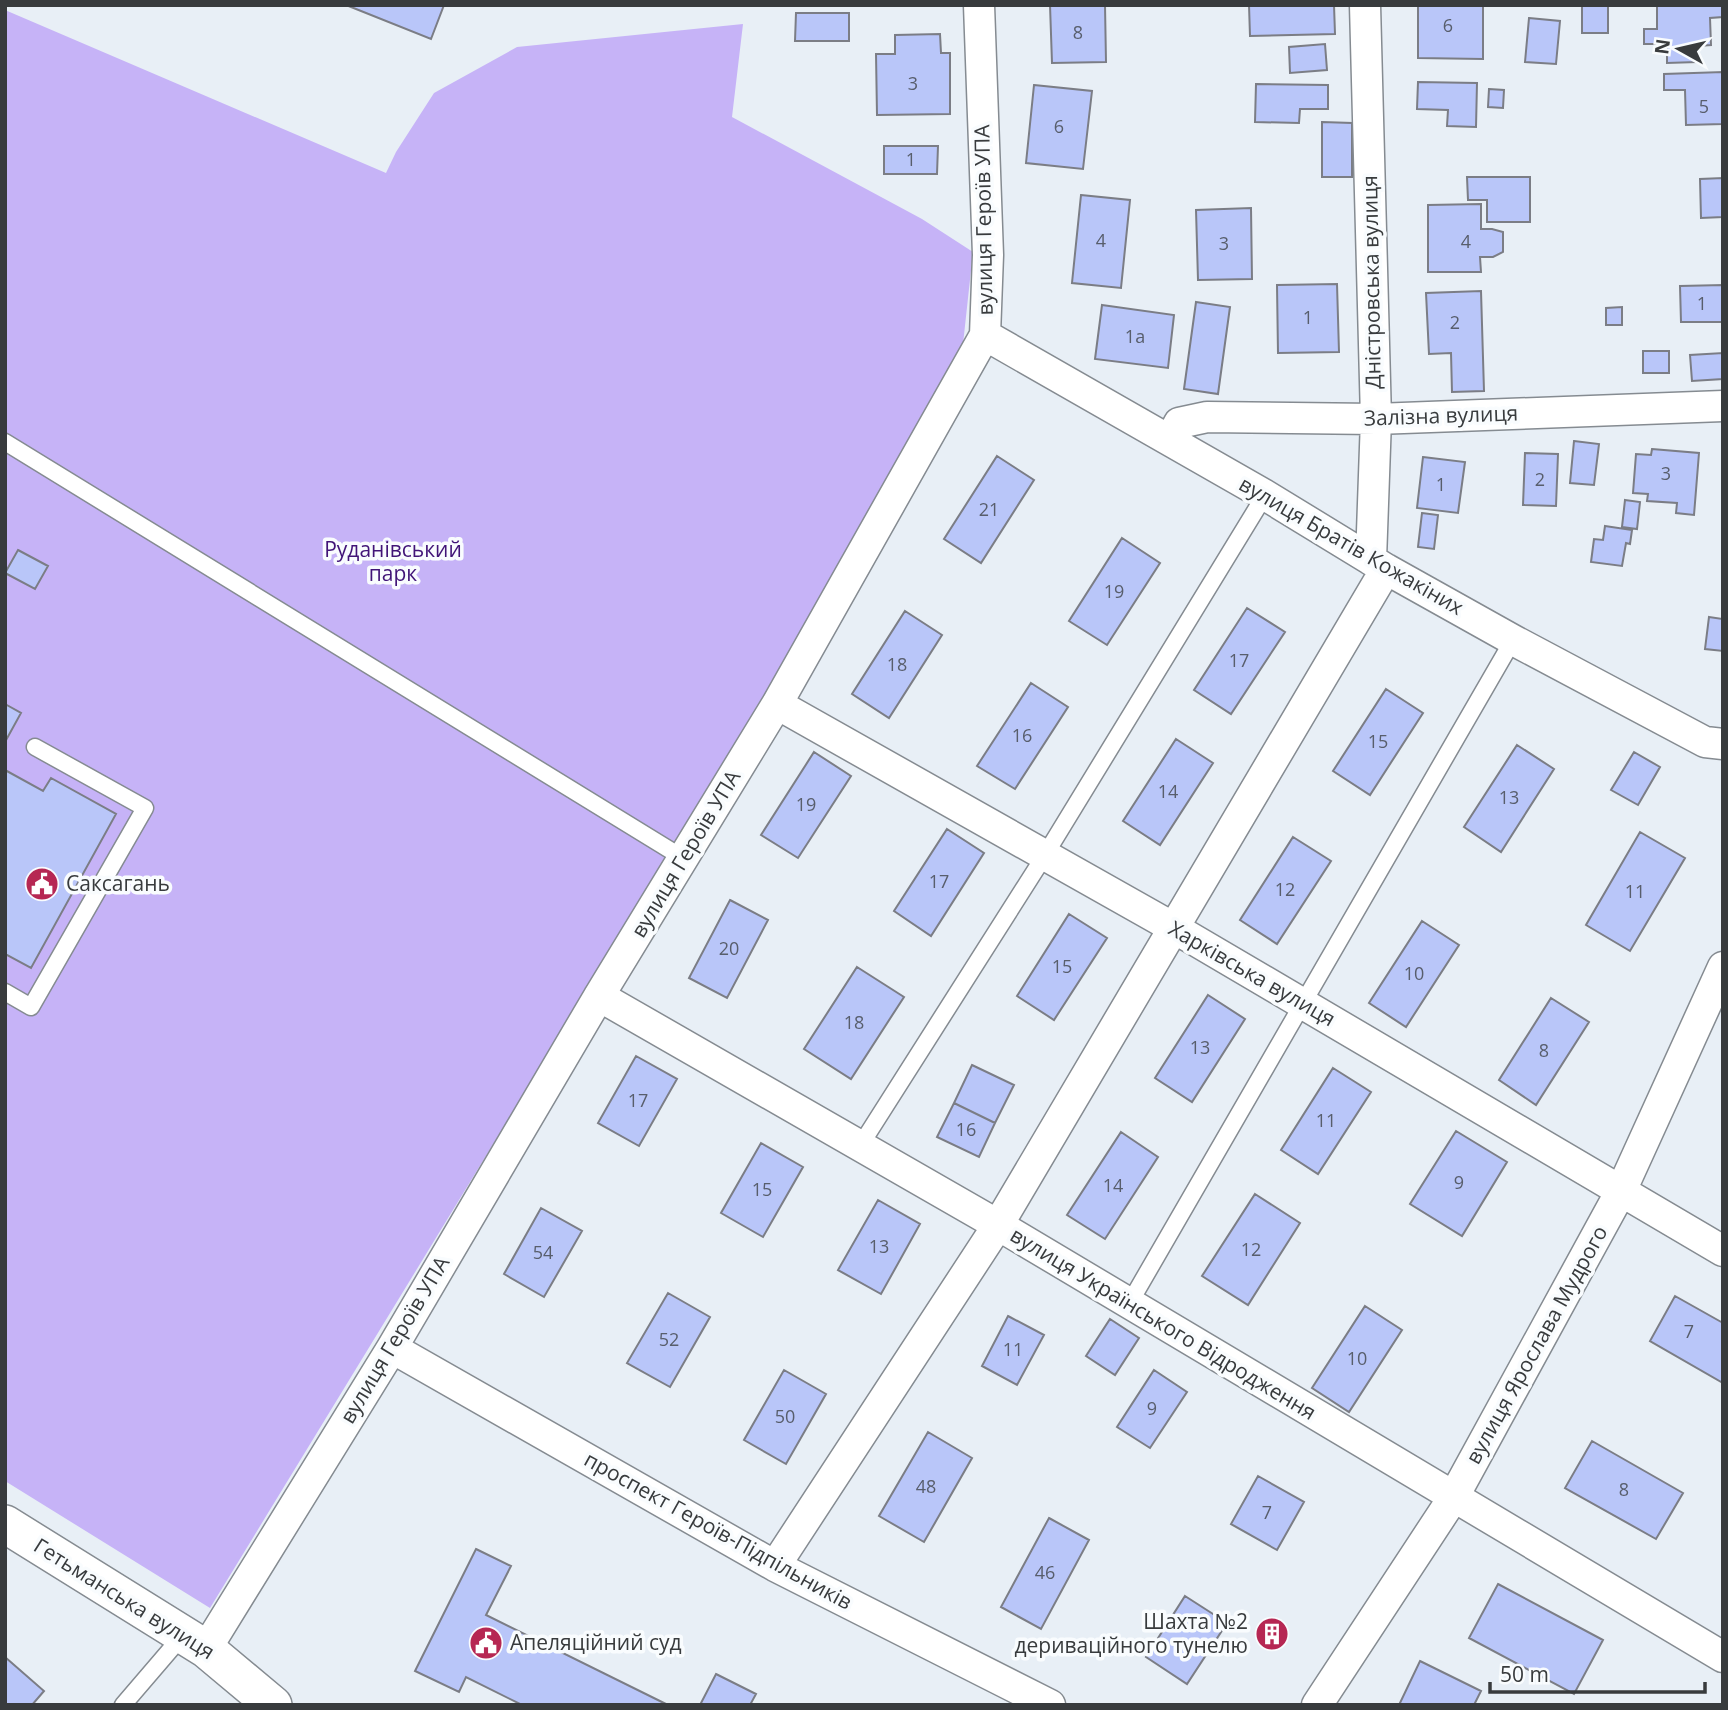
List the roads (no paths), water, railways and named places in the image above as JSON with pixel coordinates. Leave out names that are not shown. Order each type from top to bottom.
[{"type":"street","name":"вулиця Героїв УПА","points":[[195,1642],[392,1348],[599,996],[777,704],[985,335],[988,255],[979,5]]},
{"type":"street","name":"Дністровська вулиця","points":[[1365,5],[1379,564]]},
{"type":"street","name":"вулиця Братів Кожакіних","points":[[985,335],[1513,640],[1705,742],[1723,744]]},
{"type":"street","name":"Залізна вулиця","points":[[1170,440],[1179,423],[1207,417],[1376,419],[1723,406]]},
{"type":"street","points":[[775,1566],[998,1225],[1174,928],[1379,564]]},
{"type":"street","name":"Харківська вулиця","points":[[777,704],[1174,928],[1723,1251]]},
{"type":"street","name":"вулиця Ярослава Мудрого","points":[[1317,1705],[1452,1498],[1621,1191],[1723,967]]},
{"type":"street","name":"вулиця Українського Відродження","points":[[599,996],[998,1225],[1452,1498],[1723,1657]]},
{"type":"street","name":"проспект Героїв-Підпільників","points":[[392,1348],[775,1566],[1049,1705]]},
{"type":"street","name":"Гетьманська вулиця","points":[[5,1524],[195,1642],[273,1705]]},
{"type":"lane","points":[[5,442],[683,858]]},
{"type":"lane","points":[[860,1146],[1045,855],[1265,495]]},
{"type":"lane","points":[[1129,1304],[1513,640]]},
{"type":"lane","points":[[5,992],[31,1007],[145,808],[35,747]]},
{"type":"lane","points":[[123,1705],[195,1642]]},
{"type":"place","name":"Саксагань","points":[[42,884]]},
{"type":"place","name":"Шахта №2 дериваційного тунелю","points":[[1272,1634]]},
{"type":"place","name":"Апеляційний суд","points":[[486,1643]]},
{"type":"park label","name":"Руданівський парк","points":[[393,562]]}]
